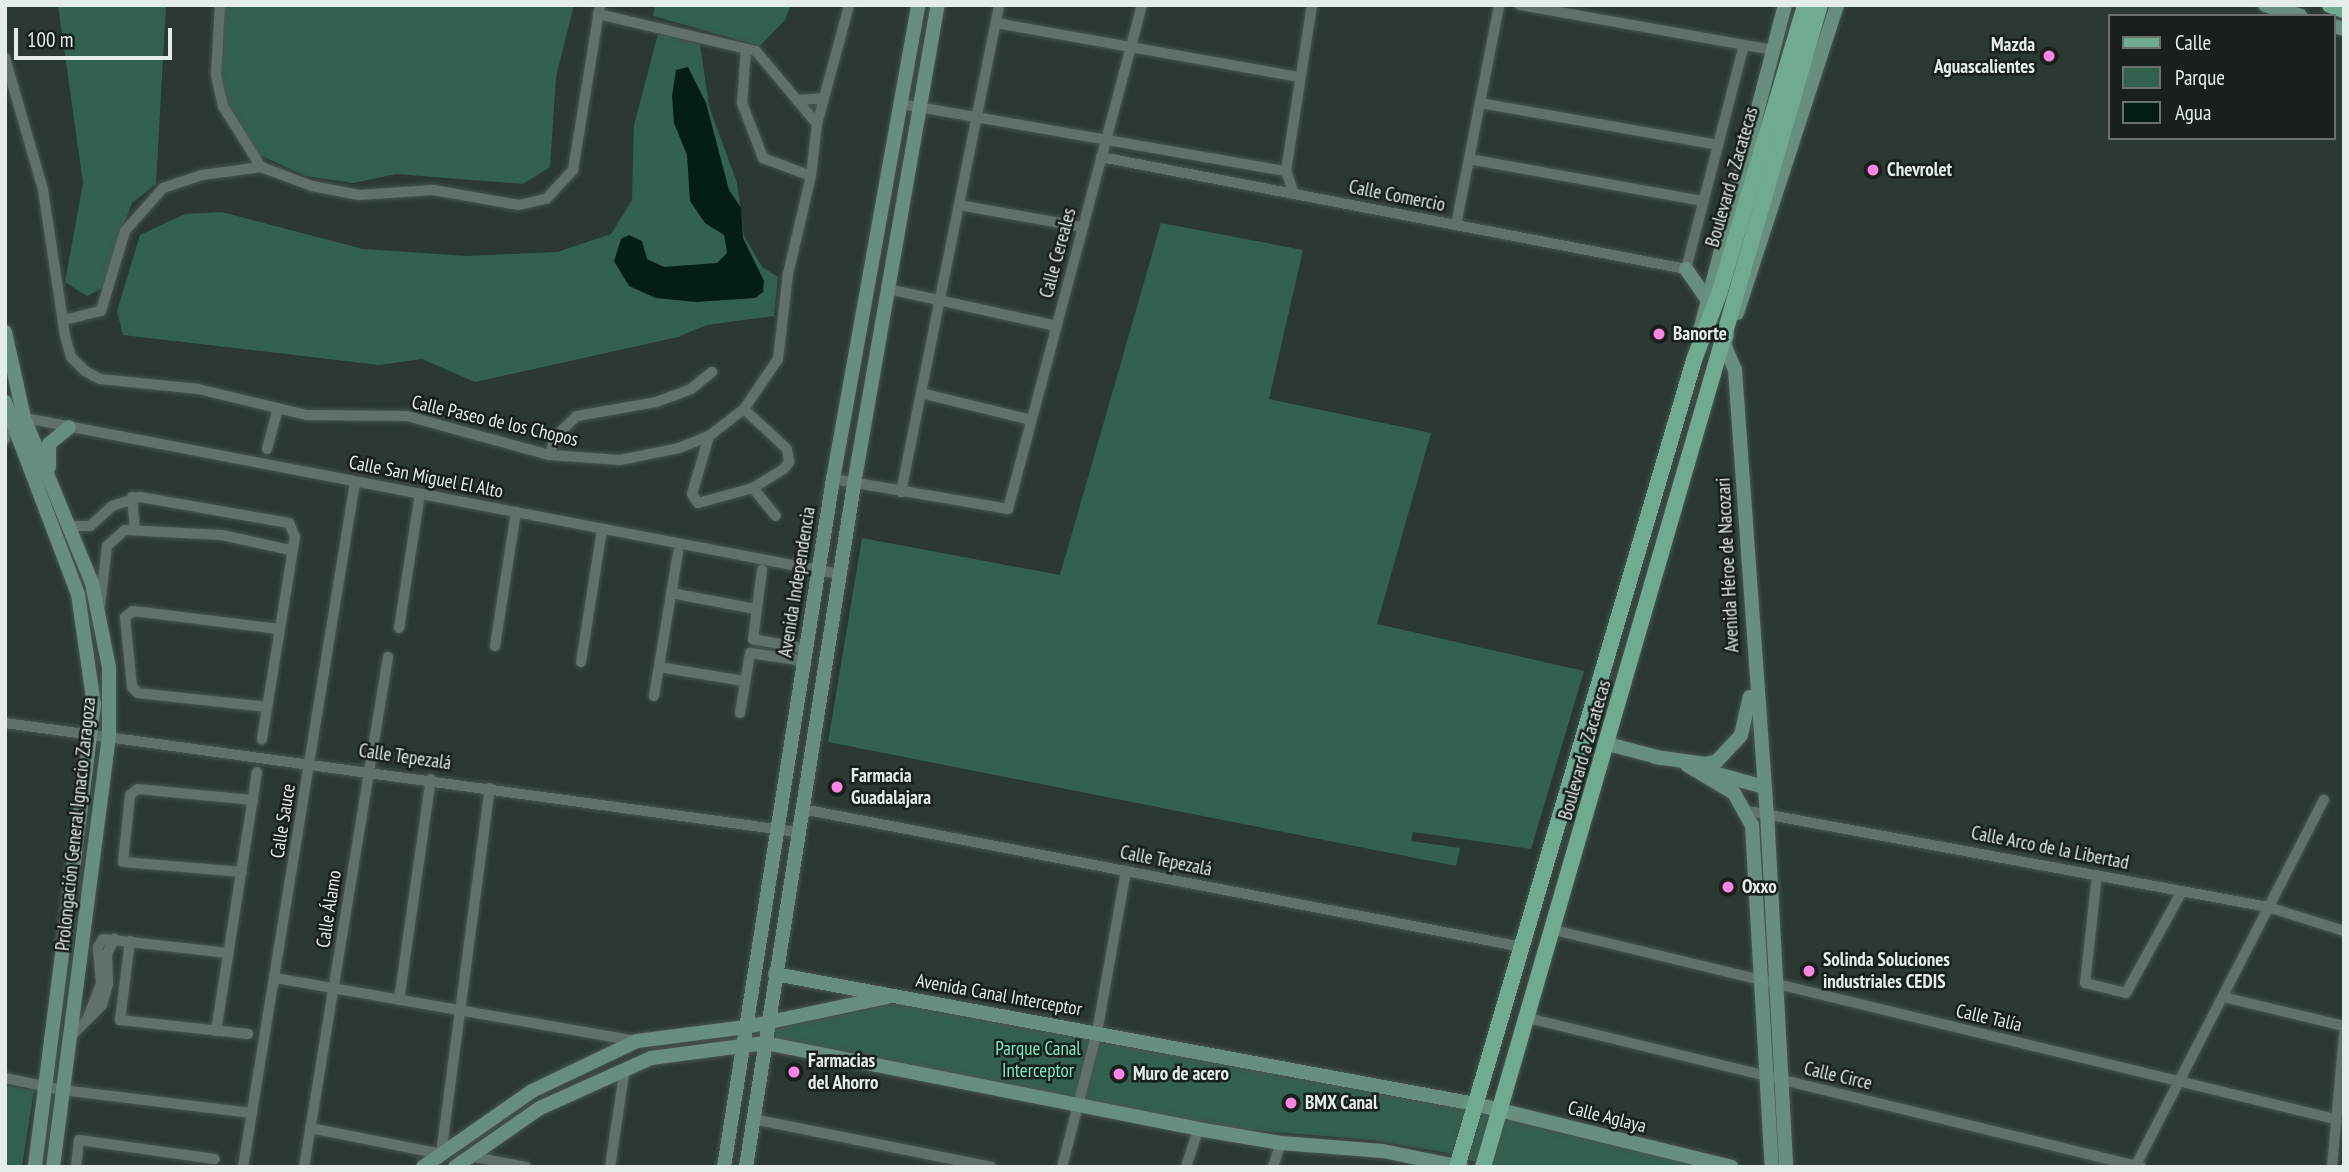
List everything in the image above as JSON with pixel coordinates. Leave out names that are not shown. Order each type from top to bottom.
[{"type":"main road","name":"Avenida Independencia","points":[[724,1167],[833,479],[918,5]]},
{"type":"main road","points":[[746,1167],[839,574],[938,5]]},
{"type":"main road","name":"Boulevard a Zacatecas","points":[[1694,360],[1706,298],[1785,5]]},
{"type":"main road","name":"Boulevard a Zacatecas","points":[[1458,1166],[1694,360],[1719,294],[1805,5]]},
{"type":"main road","name":"Boulevard a Zacatecas","points":[[1483,1167],[1608,744],[1820,5]]},
{"type":"main road","name":"Boulevard a Zacatecas","points":[[1724,344],[1748,286],[1837,5]]},
{"type":"main road","points":[[2265,5],[2294,14]]},
{"type":"main road","points":[[2330,5],[2344,10]]},
{"type":"main road","points":[[1686,269],[1706,298]]},
{"type":"main road","name":"Prolongación General Ignacio Zaragoza","points":[[5,332],[24,418],[71,526],[100,612],[109,667],[108,736],[52,1167]]},
{"type":"main road","name":"Avenida Héroe de Nacozari","points":[[1724,344],[1735,370],[1753,672],[1767,813],[1769,984],[1774,1079],[1772,1167]]},
{"type":"main road","name":"Prolongación General Ignacio Zaragoza","points":[[6,410],[78,594],[92,669],[93,734],[35,1167]]},
{"type":"main road","points":[[49,479],[49,444],[69,427]]},
{"type":"main road","points":[[1655,757],[1706,764],[1728,754],[1746,721],[1753,672]]},
{"type":"main road","points":[[1593,710],[1597,729],[1608,744],[1764,787]]},
{"type":"main road","points":[[1687,765],[1722,783],[1748,811]]},
{"type":"main road","name":"Avenida Héroe de Nacozari","points":[[1748,811],[1769,984]]},
{"type":"main road","points":[[775,974],[896,995]]},
{"type":"main road","name":"Avenida Canal Interceptor","points":[[423,1167],[532,1091],[637,1041],[746,1027],[896,995],[1475,1104]]},
{"type":"main road","points":[[455,1167],[540,1108],[625,1068],[651,1058],[765,1043],[1198,1129],[1280,1143],[1383,1151],[1458,1166]]},
{"type":"main road","name":"Avenida Héroe de Nacozari","points":[[1774,1079],[1786,1167]]},
{"type":"main road","name":"Calle Aglaya","points":[[1475,1104],[1731,1167]]},
{"type":"street","points":[[220,5],[216,76],[223,106],[261,167]]},
{"type":"street","name":"Calle Paseo de los Chopos","points":[[5,58],[43,190],[71,357],[100,379],[198,389],[276,411],[407,416],[550,456],[620,460],[660,453],[709,436],[744,409],[778,359],[788,274],[811,176],[817,124],[849,5]]},
{"type":"street","points":[[833,479],[901,492],[999,5]]},
{"type":"street","name":"Calle Cereales","points":[[901,492],[1008,509],[1142,5]]},
{"type":"street","points":[[1294,194],[1286,171],[1312,5]]},
{"type":"street","points":[[1456,225],[1499,5]]},
{"type":"street","points":[[1520,5],[1773,50]]},
{"type":"street","points":[[64,320],[101,311],[125,231],[163,188],[202,175],[261,167],[312,186],[359,195],[433,190],[519,205],[547,199],[573,170],[599,10],[759,54],[817,124]]},
{"type":"street","points":[[996,23],[1300,77]]},
{"type":"street","points":[[1686,269],[1747,46]]},
{"type":"street","points":[[746,49],[742,103],[763,158],[811,176]]},
{"type":"street","points":[[797,100],[823,98]]},
{"type":"street","points":[[1480,103],[1718,145]]},
{"type":"street","points":[[901,104],[1286,171]]},
{"type":"street","name":"Calle Comercio","points":[[1101,157],[1686,269]]},
{"type":"street","points":[[1469,159],[1703,201]]},
{"type":"street","points":[[959,205],[1083,227]]},
{"type":"street","points":[[888,289],[1056,326]]},
{"type":"street","points":[[550,456],[555,436],[577,416],[656,402],[691,389],[712,372]]},
{"type":"street","points":[[921,393],[1031,420]]},
{"type":"street","points":[[709,436],[692,499],[704,504],[753,488],[789,462],[787,449],[744,409]]},
{"type":"street","points":[[5,439],[6,410]]},
{"type":"street","name":"Calle San Miguel El Alto","points":[[6,410],[24,418],[69,427],[839,574]]},
{"type":"street","points":[[267,449],[276,411]]},
{"type":"street","name":"Calle Sauce","points":[[243,1167],[355,482]]},
{"type":"street","points":[[753,488],[776,516]]},
{"type":"street","points":[[400,628],[420,494]]},
{"type":"street","points":[[132,497],[135,530]]},
{"type":"street","points":[[71,526],[90,526],[112,506],[132,497],[281,520],[294,532],[262,739]]},
{"type":"street","points":[[495,646],[516,512]]},
{"type":"street","points":[[581,662],[602,529]]},
{"type":"street","points":[[100,612],[107,546],[116,534],[135,530],[222,535],[290,550]]},
{"type":"street","points":[[654,696],[678,552]]},
{"type":"street","points":[[762,570],[753,639],[805,655]]},
{"type":"street","points":[[671,593],[756,609]]},
{"type":"street","points":[[267,707],[138,692],[132,687],[125,617],[133,611],[279,629]]},
{"type":"street","points":[[740,713],[750,653],[805,655]]},
{"type":"street","name":"Calle Álamo","points":[[304,1167],[388,657]]},
{"type":"street","points":[[659,667],[744,681]]},
{"type":"street","name":"Calle Tepezalá","points":[[5,723],[311,761],[798,832]]},
{"type":"street","points":[[216,1031],[257,772]]},
{"type":"street","points":[[399,1000],[431,779]]},
{"type":"street","points":[[310,1128],[441,1154],[490,788]]},
{"type":"street","points":[[242,872],[123,862],[130,795],[138,789],[253,800]]},
{"type":"street","points":[[2137,1166],[2178,1081],[2324,800]]},
{"type":"street","name":"Calle Tepezalá","points":[[802,809],[1523,947]]},
{"type":"street","name":"Calle Arco de la Libertad","points":[[1748,811],[2268,907],[2344,931]]},
{"type":"street","points":[[1062,1167],[1081,1106],[1097,1032],[1126,871]]},
{"type":"street","points":[[2097,875],[2085,983],[2126,993],[2182,891]]},
{"type":"street","name":"Calle Talía","points":[[1553,930],[2335,1119]]},
{"type":"street","points":[[69,1038],[106,997],[107,954],[114,939],[228,953]]},
{"type":"street","points":[[130,941],[120,1020],[248,1034]]},
{"type":"street","points":[[275,978],[637,1041]]},
{"type":"street","points":[[2223,998],[2344,1026]]},
{"type":"street","name":"Calle Circe","points":[[1528,1018],[2137,1166]]},
{"type":"street","points":[[2332,1167],[2344,1034]]},
{"type":"street","points":[[610,1167],[625,1068]]},
{"type":"street","points":[[5,1077],[46,1084],[62,1090],[252,1113]]},
{"type":"street","points":[[753,1119],[991,1167]]},
{"type":"street","points":[[1186,1167],[1198,1129]]},
{"type":"street","points":[[76,1167],[79,1140],[193,1161],[215,1159]]},
{"type":"street","points":[[1273,1167],[1280,1143]]},
{"type":"street","points":[[468,1156],[526,1167]]},
{"type":"green space","points":[[58,5],[166,5],[156,184],[132,203],[116,245],[108,285],[87,296],[65,282],[83,183]]},
{"type":"green space","points":[[221,5],[574,5],[556,77],[550,167],[523,184],[396,174],[353,183],[306,176],[259,155],[231,118],[219,70]]},
{"type":"green space","points":[[655,5],[791,5],[785,20],[760,46],[653,16]]},
{"type":"green space","points":[[658,34],[700,44],[709,106],[737,183],[744,236],[762,267],[778,277],[774,316],[707,325],[678,337],[475,382],[422,359],[379,365],[123,335],[117,311],[140,235],[185,214],[222,212],[363,249],[467,256],[557,252],[611,234],[632,200],[634,125]]},
{"type":"green space","points":[[1161,223],[1303,250],[1269,399],[1431,433],[1377,624],[1584,671],[1531,849],[1413,832],[1411,841],[1460,848],[1456,866],[828,742],[862,538],[1060,575]]},
{"type":"green space","name":"Parque Canal Interceptor","points":[[897,1003],[1463,1107],[1710,1167],[1492,1167],[1448,1153],[1373,1140],[1240,1129],[776,1042],[774,1029]]},
{"type":"green space","points":[[5,1086],[34,1090],[22,1167],[5,1167]]},
{"type":"water","points":[[688,67],[706,103],[729,190],[741,208],[743,238],[764,281],[763,292],[755,298],[696,302],[656,298],[629,286],[614,261],[621,239],[629,235],[642,241],[647,259],[664,267],[717,263],[727,253],[724,235],[705,223],[690,201],[687,155],[674,123],[672,96],[676,70]]},
{"type":"place","name":"Mazda Aguascalientes","points":[[2049,56]]},
{"type":"place","name":"Chevrolet","points":[[1873,170]]},
{"type":"place","name":"Banorte","points":[[1659,334]]},
{"type":"place","name":"Farmacia Guadalajara","points":[[837,787]]},
{"type":"place","name":"Oxxo","points":[[1728,887]]},
{"type":"place","name":"Solinda Soluciones industriales CEDIS","points":[[1809,971]]},
{"type":"place","name":"Farmacias del Ahorro","points":[[794,1072]]},
{"type":"place","name":"Muro de acero","points":[[1119,1074]]},
{"type":"place","name":"BMX Canal","points":[[1291,1103]]}]
